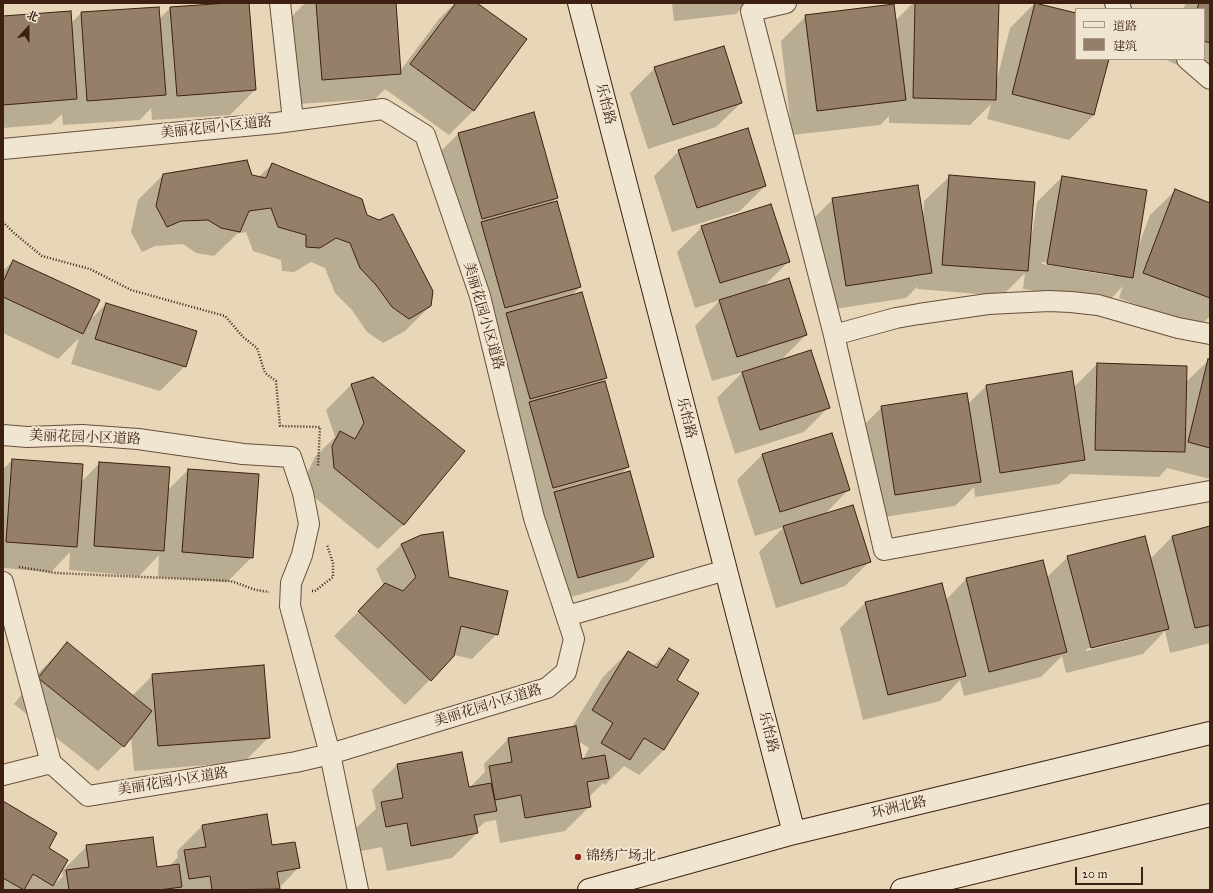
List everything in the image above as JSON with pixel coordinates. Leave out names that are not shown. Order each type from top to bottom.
[{"type":"main road","name":"乐怡路","points":[[579,3],[794,833]]},
{"type":"main road","name":"环洲北路","points":[[589,890],[794,833],[1210,733]]},
{"type":"main road","points":[[902,890],[1210,815]]},
{"type":"street","points":[[280,3],[293,120]]},
{"type":"street","points":[[786,3],[751,11],[834,336],[884,550],[1210,491]]},
{"type":"street","points":[[1188,60],[1210,79]]},
{"type":"street","name":"美丽花园小区道路","points":[[3,149],[293,120],[383,109],[425,136],[480,296],[534,518],[574,639],[566,672],[547,688],[330,754],[296,762],[88,796],[51,763]]},
{"type":"street","points":[[834,336],[896,318],[919,314],[988,304],[1048,302],[1098,304],[1178,328],[1210,334]]},
{"type":"street","name":"美丽花园小区道路","points":[[3,435],[27,437],[82,435],[138,439],[243,454],[291,458],[303,493],[309,524],[302,555],[291,583],[290,606],[330,754],[358,890]]},
{"type":"street","points":[[567,616],[726,570]]},
{"type":"street","points":[[3,582],[51,763],[3,776]]},
{"type":"path","points":[[3,222],[42,256],[90,269],[131,290],[225,316],[243,336],[257,348],[265,373],[276,381],[280,426],[320,427],[318,471]]},
{"type":"path","points":[[18,567],[56,573],[231,581],[256,590],[290,595],[315,590],[333,577],[333,563],[326,538]]},
{"type":"building","points":[[249,3],[256,90],[177,96],[170,7]]},
{"type":"building","points":[[316,3],[396,3],[401,74],[322,80]]},
{"type":"building","points":[[456,3],[477,3],[527,39],[474,111],[410,64]]},
{"type":"building","points":[[915,3],[999,3],[996,100],[913,98]]},
{"type":"building","points":[[1035,3],[1075,13],[1075,60],[1109,60],[1094,115],[1012,94]]},
{"type":"building","points":[[1199,3],[1210,3],[1210,43],[1205,41],[1205,8],[1197,8]]},
{"type":"building","points":[[894,4],[906,100],[817,111],[805,15]]},
{"type":"building","points":[[159,7],[166,95],[87,101],[81,12]]},
{"type":"building","points":[[71,11],[77,99],[3,105],[3,16]]},
{"type":"building","points":[[724,46],[742,103],[673,125],[654,67]]},
{"type":"building","points":[[534,112],[558,198],[482,219],[458,133]]},
{"type":"building","points":[[748,128],[766,186],[697,208],[678,150]]},
{"type":"building","points":[[247,160],[252,175],[266,178],[272,163],[362,199],[367,215],[379,220],[393,214],[433,291],[431,306],[409,319],[392,307],[376,285],[360,268],[350,243],[336,238],[320,248],[306,247],[306,235],[278,227],[271,208],[249,211],[240,232],[221,228],[208,220],[181,221],[167,227],[156,206],[163,174]]},
{"type":"building","points":[[949,175],[1035,182],[1028,271],[942,265]]},
{"type":"building","points":[[1062,176],[1147,190],[1133,278],[1047,264]]},
{"type":"building","points":[[918,185],[932,273],[846,286],[832,198]]},
{"type":"building","points":[[1175,189],[1210,203],[1210,298],[1143,273]]},
{"type":"building","points":[[557,201],[581,287],[505,308],[481,222]]},
{"type":"building","points":[[771,204],[790,262],[720,283],[701,226]]},
{"type":"building","points":[[13,260],[100,300],[83,334],[3,297],[3,282]]},
{"type":"building","points":[[789,278],[807,335],[737,357],[719,300]]},
{"type":"building","points":[[582,292],[607,378],[530,399],[506,313]]},
{"type":"building","points":[[106,303],[197,331],[186,367],[95,339]]},
{"type":"building","points":[[811,350],[830,408],[760,430],[742,372]]},
{"type":"building","points":[[1208,359],[1210,359],[1210,448],[1188,442]]},
{"type":"building","points":[[1097,363],[1187,366],[1185,452],[1095,450]]},
{"type":"building","points":[[1072,371],[1085,460],[1000,473],[986,385]]},
{"type":"building","points":[[373,377],[465,451],[404,525],[334,468],[332,446],[340,431],[355,439],[364,423],[351,384]]},
{"type":"building","points":[[605,381],[629,467],[553,488],[529,402]]},
{"type":"building","points":[[967,393],[981,482],[895,495],[881,406]]},
{"type":"building","points":[[832,433],[850,490],[780,512],[762,454]]},
{"type":"building","points":[[12,459],[83,464],[77,547],[6,542]]},
{"type":"building","points":[[99,462],[170,467],[164,551],[94,546]]},
{"type":"building","points":[[188,469],[259,474],[253,558],[182,552]]},
{"type":"building","points":[[630,471],[654,557],[578,578],[554,492]]},
{"type":"building","points":[[853,505],[871,562],[801,584],[783,526]]},
{"type":"building","points":[[1210,526],[1210,625],[1195,628],[1172,536]]},
{"type":"building","points":[[443,532],[449,577],[508,591],[498,635],[461,626],[454,656],[431,681],[358,611],[385,583],[403,591],[416,577],[401,544],[421,535]]},
{"type":"building","points":[[1145,536],[1169,629],[1091,648],[1067,556]]},
{"type":"building","points":[[1043,560],[1067,652],[989,672],[966,578]]},
{"type":"building","points":[[942,583],[966,676],[888,695],[865,602]]},
{"type":"building","points":[[67,642],[152,711],[124,747],[38,678]]},
{"type":"building","points":[[669,648],[689,660],[677,680],[699,693],[664,750],[644,738],[630,760],[601,743],[613,723],[592,710],[628,651],[657,668]]},
{"type":"building","points":[[264,665],[270,738],[158,746],[152,674]]},
{"type":"building","points":[[576,726],[582,759],[605,755],[609,778],[587,782],[591,807],[525,818],[521,795],[495,800],[489,766],[512,762],[508,738]]},
{"type":"building","points":[[462,752],[469,787],[491,783],[497,811],[474,815],[478,833],[411,846],[407,823],[386,827],[381,802],[403,798],[397,764]]},
{"type":"building","points":[[3,801],[57,833],[49,848],[68,860],[53,886],[33,874],[24,890],[3,878]]},
{"type":"building","points":[[267,814],[272,845],[295,842],[300,868],[277,872],[280,889],[212,890],[210,876],[189,879],[184,850],[206,847],[202,825]]},
{"type":"building","points":[[153,837],[157,867],[179,864],[182,887],[159,890],[69,890],[66,870],[89,867],[86,845]]},
{"type":"place","name":"锦绣广场北","points":[[578,857]]}]
